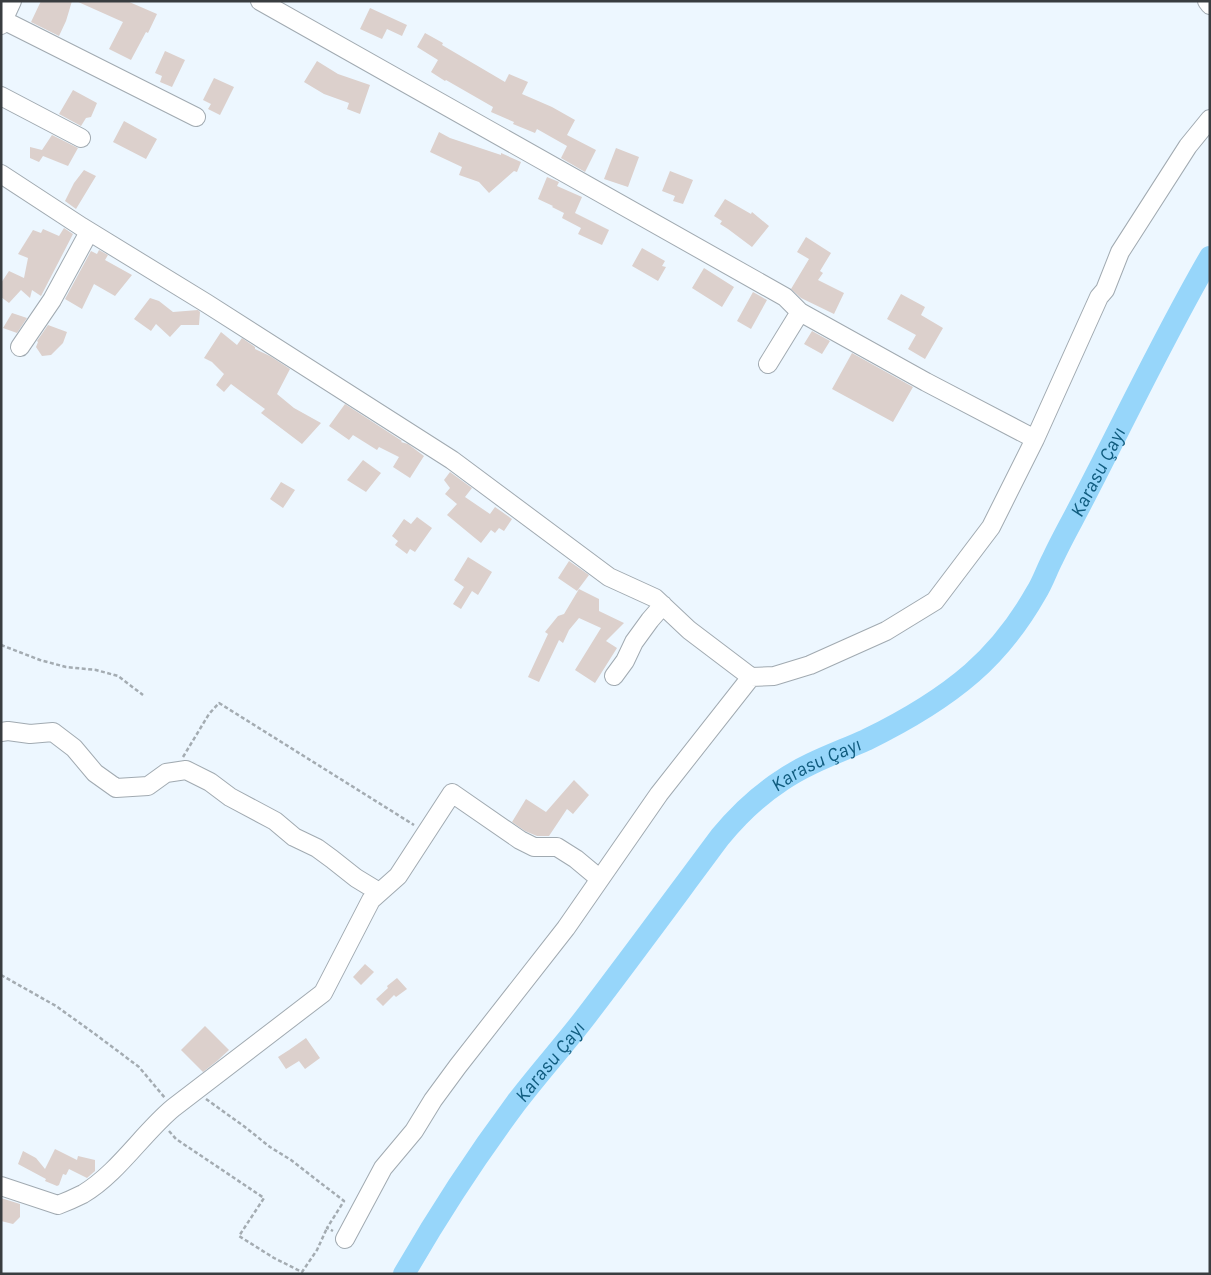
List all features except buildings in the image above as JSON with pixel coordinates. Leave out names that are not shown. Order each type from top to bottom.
[{"type":"street","points":[[12,1],[2,23],[196,117]]},
{"type":"street","points":[[260,1],[784,296],[800,312],[926,382],[1035,439]]},
{"type":"street","points":[[1207,1],[1210,5]]},
{"type":"street","points":[[1,96],[81,138]]},
{"type":"street","points":[[1,174],[89,232],[206,303],[452,460],[608,577],[655,598],[689,630],[751,677],[774,676],[810,665],[886,631],[935,601],[991,526],[1035,439],[1099,297],[1105,290],[1120,252],[1188,146],[1210,119]]},
{"type":"street","points":[[20,347],[52,300],[89,232]]},
{"type":"street","points":[[768,364],[800,312]]},
{"type":"street","points":[[614,676],[625,661],[634,642],[663,605]]},
{"type":"street","points":[[344,1240],[383,1168],[414,1131],[433,1100],[453,1073],[566,928],[659,794],[751,677]]},
{"type":"street","points":[[1,732],[30,734],[53,732],[74,748],[95,773],[116,788],[148,786],[166,773],[186,770],[210,782],[230,797],[275,821],[294,837],[317,848],[356,878],[380,892]]},
{"type":"street","points":[[1,1186],[58,1205],[83,1193],[105,1176],[173,1108],[324,993],[371,900],[398,876],[452,793],[520,840],[534,847],[557,842],[600,879]]},
{"type":"path","points":[[1,645],[40,660],[66,667],[96,670],[118,676],[143,695]]},
{"type":"path","points":[[175,771],[209,714],[219,703],[426,832]]},
{"type":"path","points":[[1,975],[56,1006],[139,1067],[173,1108]]},
{"type":"path","points":[[159,1120],[176,1139],[264,1198],[239,1236],[302,1272],[317,1250],[327,1228],[344,1201],[291,1160],[270,1147],[195,1091]]},
{"type":"path","points":[[327,1228],[344,1240]]},
{"type":"waterway","name":"Karasu Çayı","points":[[404,1274],[457,1187],[501,1124],[587,1015],[734,821],[764,793],[791,775],[880,733],[935,701],[972,673],[1007,636],[1038,589],[1157,355],[1210,257]]}]
